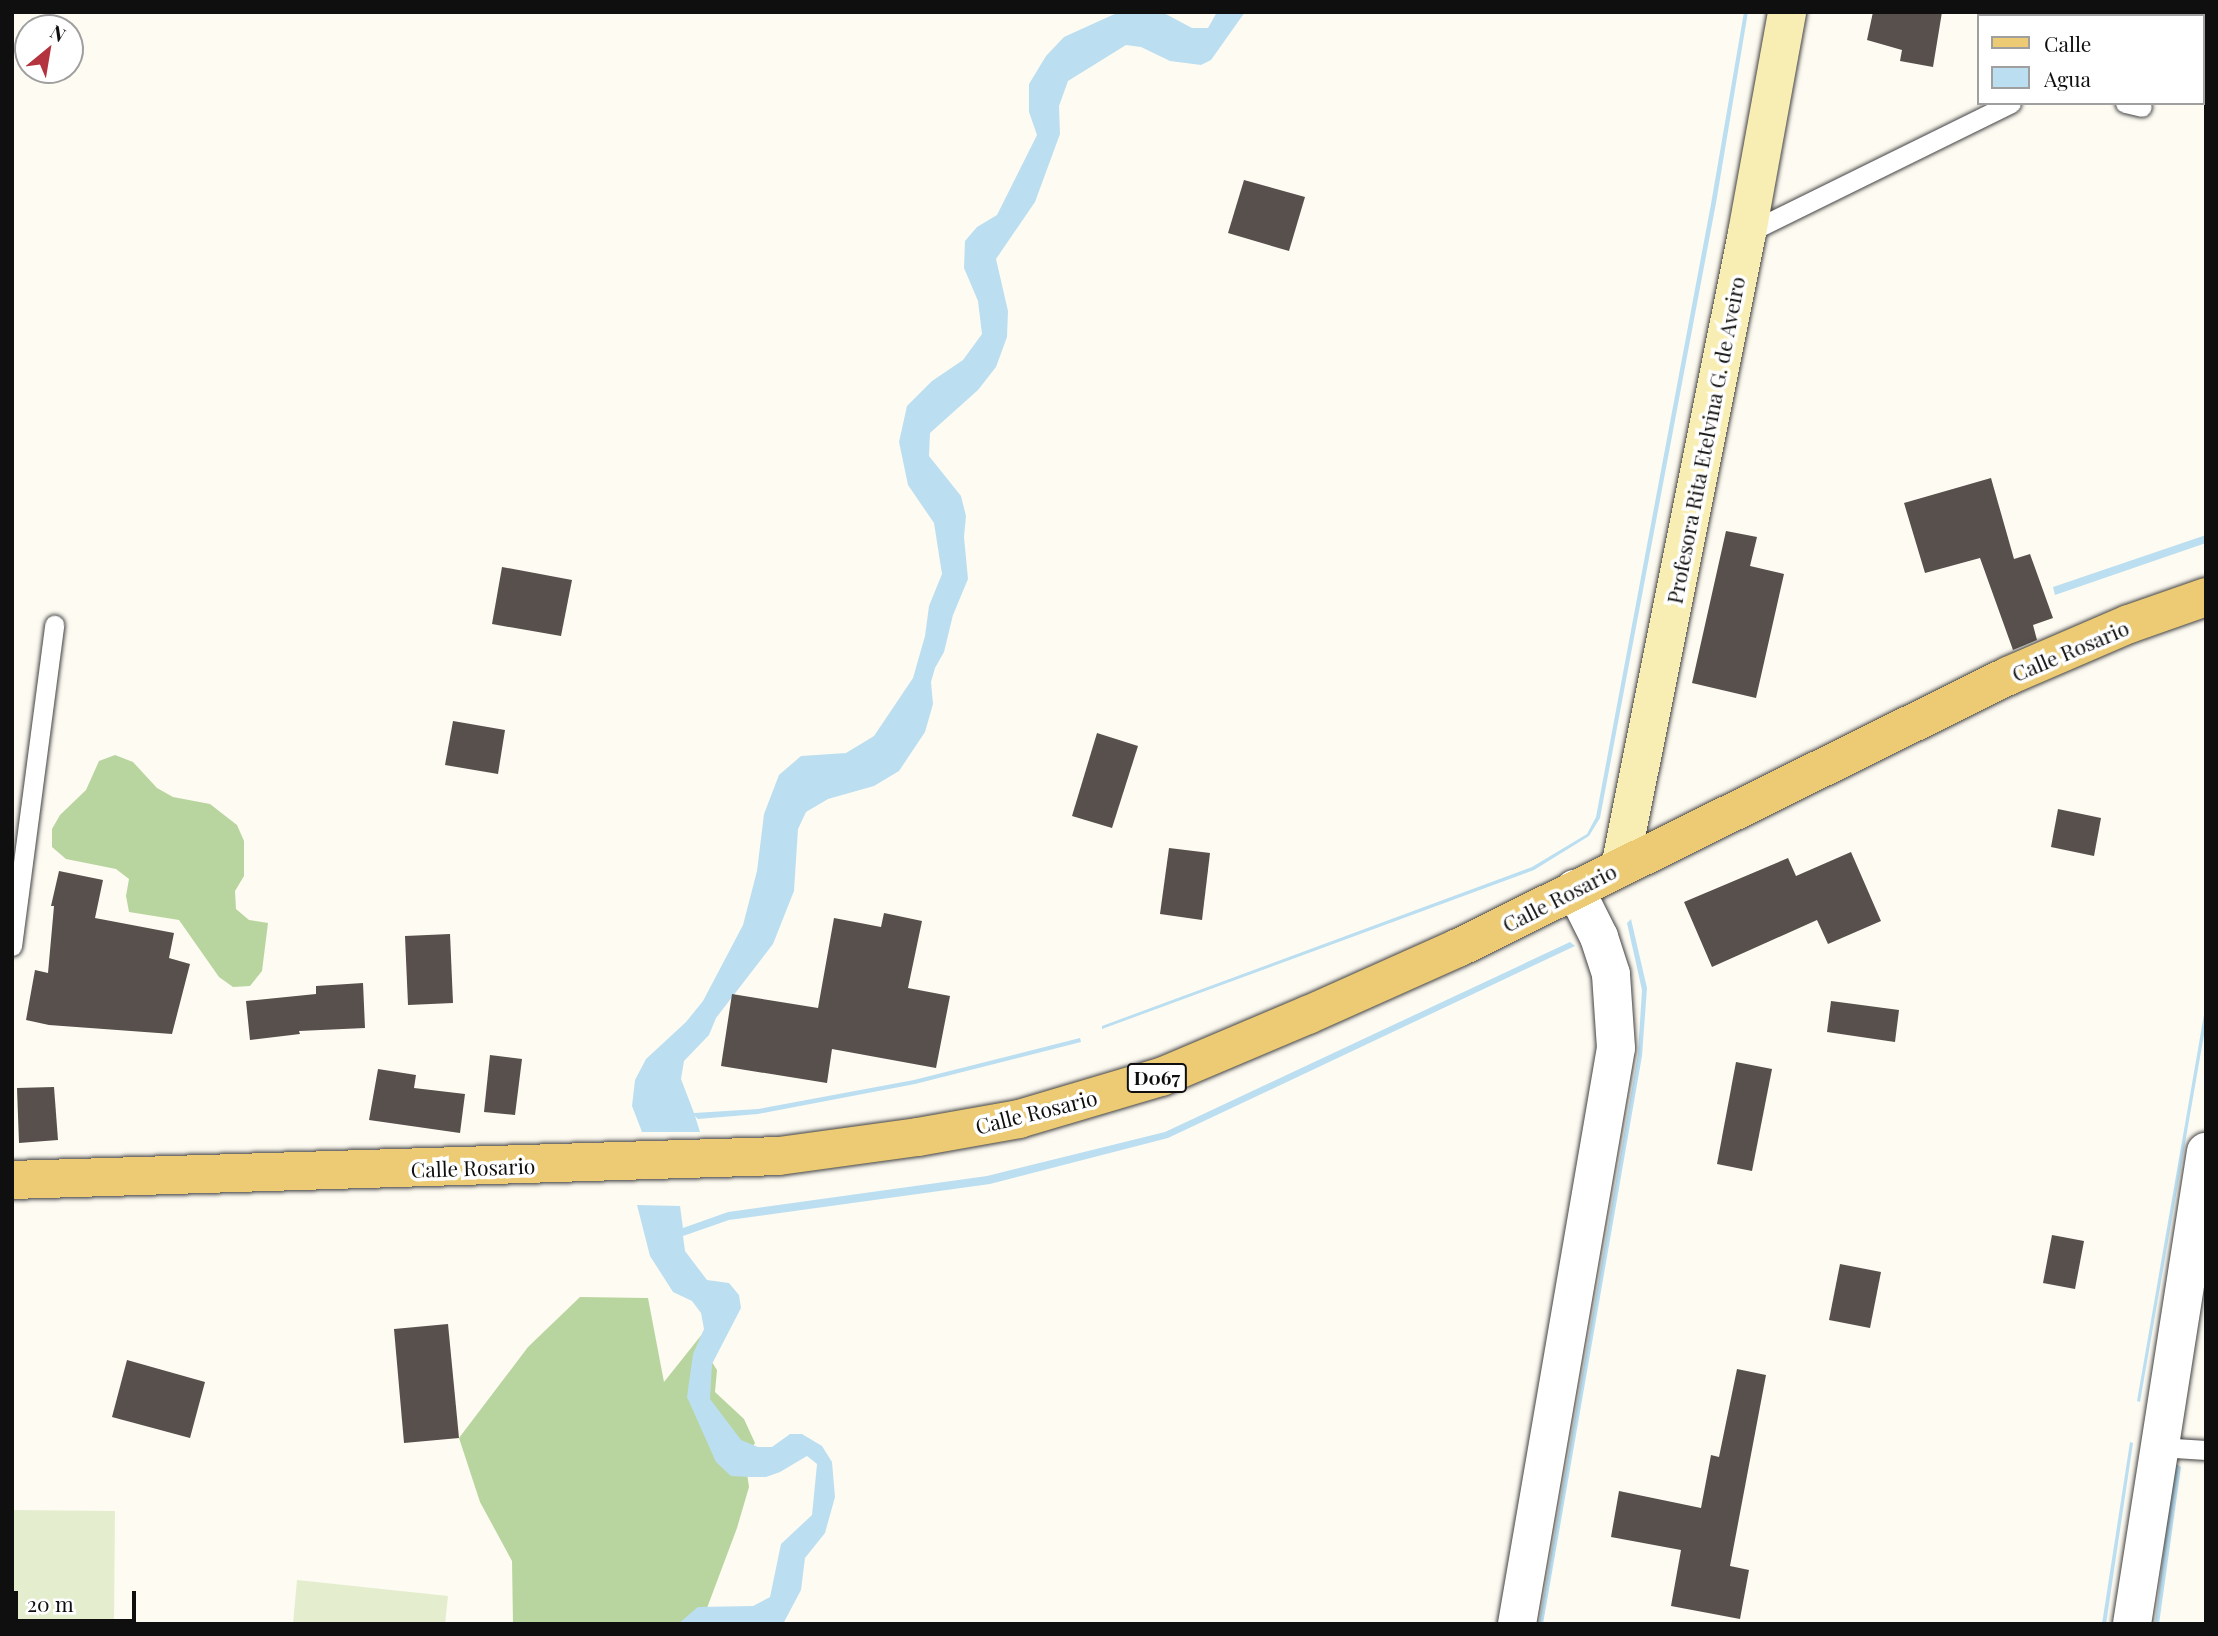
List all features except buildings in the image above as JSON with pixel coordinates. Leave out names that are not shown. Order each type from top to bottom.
[{"type":"main road","name":"Calle Rosario","points":[[12,1180],[779,1156],[918,1137],[1018,1119],[1161,1077],[1458,948],[2008,676],[2129,624],[2206,597]]},
{"type":"street","name":"Profesora Rita Etelvina G. de Aveiro","points":[[1620,867],[1747,233],[1787,12]]},
{"type":"street","points":[[1517,1624],[1616,1048],[1611,974],[1599,937],[1575,889]]},
{"type":"street","points":[[2132,1624],[2206,1152]]},
{"type":"lane","points":[[1747,233],[2007,105]]},
{"type":"lane","points":[[12,946],[54,625]]},
{"type":"lane","points":[[2159,1447],[2206,1450]]},
{"type":"green space","points":[[115,755],[133,762],[157,788],[173,797],[210,804],[237,825],[244,841],[244,876],[235,891],[236,909],[249,920],[268,923],[262,971],[250,986],[233,987],[219,977],[179,920],[129,912],[126,896],[129,879],[116,869],[66,859],[52,847],[52,829],[60,815],[86,790],[99,761]]},
{"type":"green space","points":[[580,1297],[648,1298],[664,1382],[703,1333],[699,1342],[717,1370],[715,1392],[744,1419],[755,1443],[745,1459],[749,1487],[737,1528],[701,1624],[513,1624],[512,1561],[480,1502],[459,1438],[528,1347]]},
{"type":"green space","points":[[12,1510],[115,1511],[114,1624],[12,1624]]},
{"type":"green space","points":[[297,1580],[448,1596],[445,1624],[293,1624]]},
{"type":"water","points":[[1119,12],[1162,12],[1192,28],[1208,28],[1217,12],[1245,12],[1211,60],[1201,65],[1170,61],[1141,47],[1126,45],[1068,81],[1059,106],[1060,134],[1035,202],[996,259],[1008,311],[1007,337],[996,367],[978,390],[930,433],[929,456],[961,496],[966,516],[964,537],[968,579],[931,682],[933,704],[925,732],[899,771],[874,786],[828,799],[806,812],[798,829],[794,891],[773,944],[716,1018],[709,1035],[684,1061],[681,1079],[694,1113],[758,1109],[914,1080],[1080,1038],[1081,1042],[915,1084],[758,1114],[698,1119],[695,1116],[700,1132],[642,1132],[632,1106],[635,1080],[646,1059],[686,1022],[703,1001],[743,925],[757,871],[764,814],[779,775],[801,756],[846,753],[874,736],[913,678],[925,636],[929,606],[942,574],[934,523],[908,485],[899,442],[907,406],[932,381],[963,360],[982,334],[978,301],[964,268],[965,241],[977,227],[997,215],[1037,135],[1029,112],[1029,84],[1046,56],[1064,37]]},
{"type":"water","points":[[1744,12],[1748,12],[1716,203],[1600,818],[1589,836],[1534,870],[1102,1029],[1102,1026],[1532,867],[1587,834],[1596,817],[1711,204]]},
{"type":"water","points":[[2206,535],[2206,543],[2055,595],[2053,587]]},
{"type":"water","points":[[1631,919],[1647,988],[1642,1056],[1543,1624],[1539,1624],[1638,1054],[1642,990],[1627,923]]},
{"type":"water","points":[[1570,942],[1575,946],[1168,1138],[990,1184],[729,1220],[683,1236],[685,1251],[707,1280],[729,1283],[739,1295],[741,1308],[712,1364],[710,1399],[741,1440],[758,1447],[772,1447],[790,1434],[802,1434],[822,1446],[832,1462],[835,1497],[825,1533],[805,1558],[801,1590],[783,1624],[678,1624],[698,1607],[753,1606],[770,1597],[781,1544],[812,1515],[817,1464],[807,1456],[780,1472],[766,1477],[750,1477],[731,1476],[716,1462],[687,1397],[693,1354],[704,1329],[701,1313],[692,1301],[673,1292],[650,1256],[637,1205],[680,1206],[683,1228],[728,1212],[987,1176],[1165,1132]]},
{"type":"water","points":[[2206,1003],[2206,1023],[2140,1402],[2137,1401]]},
{"type":"water","points":[[2130,1442],[2133,1443],[2106,1624],[2102,1624]]},
{"type":"water","points":[[2174,1463],[2181,1467],[2159,1624],[2155,1624]]}]
